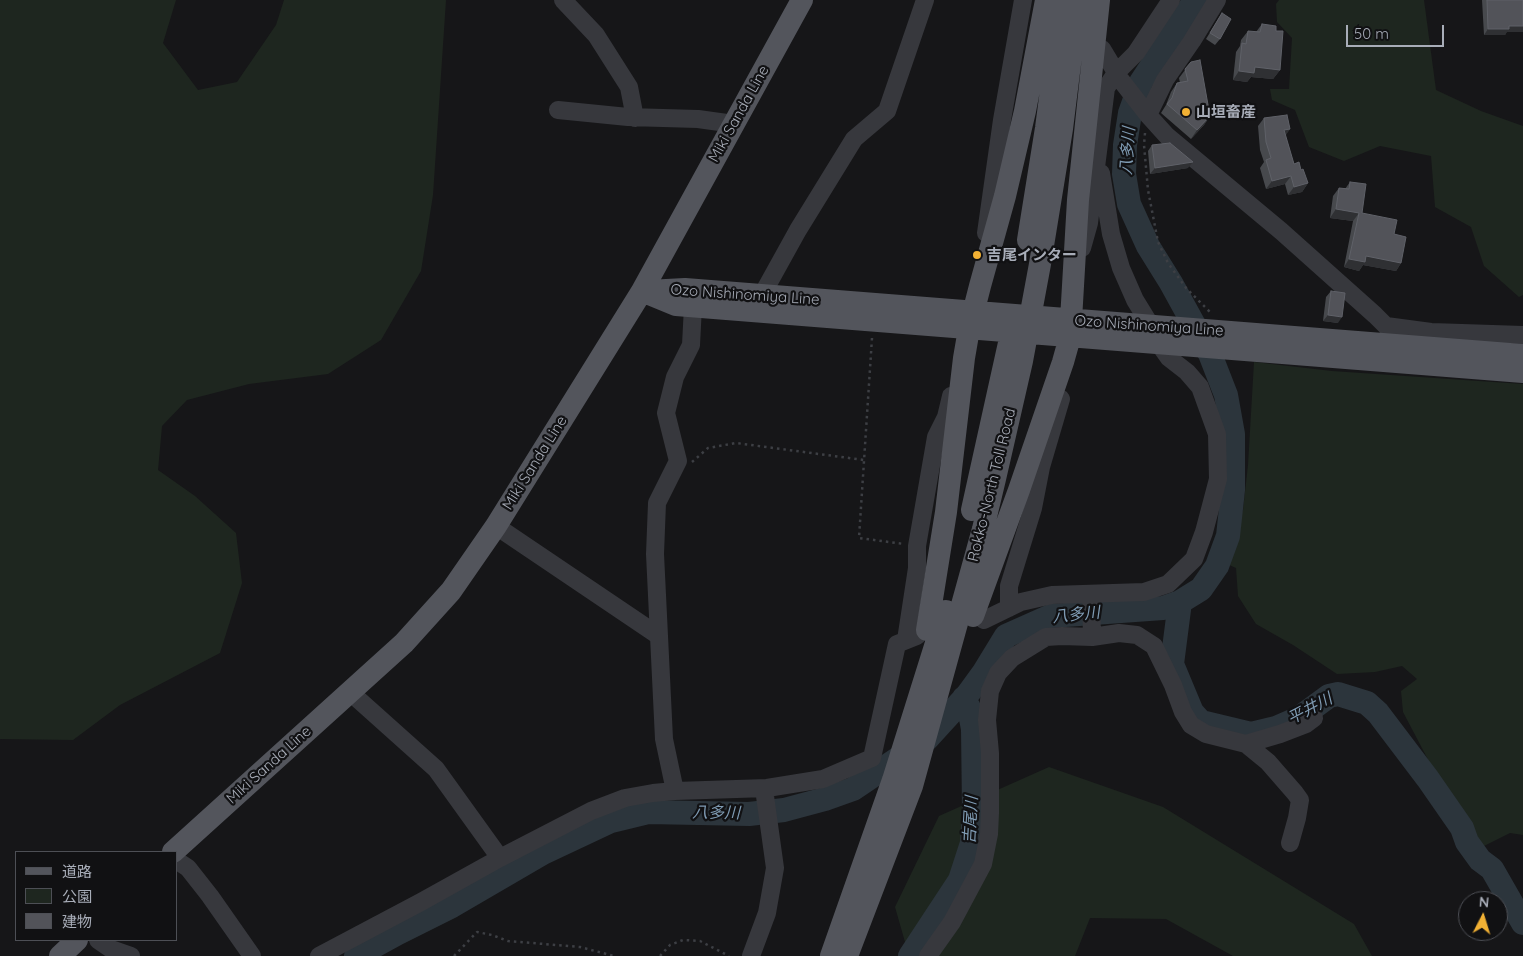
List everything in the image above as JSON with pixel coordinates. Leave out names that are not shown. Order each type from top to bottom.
[{"type":"main road","name":"Miki Sanda Line","points":[[174,851],[404,643],[451,591],[496,526],[642,291],[802,0]]},
{"type":"main road","points":[[893,780],[934,597],[958,420],[964,358],[971,320],[1005,196],[1025,111],[1046,0]]},
{"type":"main road","name":"Rokko-North Toll Road","points":[[1028,291],[1046,128],[1063,0]]},
{"type":"main road","name":"Rokko-North Toll Road","points":[[847,956],[912,786],[985,520],[1014,360],[1062,129],[1078,0]]},
{"type":"main road","points":[[931,722],[962,656],[973,618],[1063,362],[1070,329],[1075,273],[1078,200],[1099,0]]},
{"type":"main road","name":"Ozo Nishinomiya Line","points":[[642,291],[685,289],[762,295],[971,320],[1070,329],[1401,345],[1523,355]]},
{"type":"main road","name":"Ozo Nishinomiya Line","points":[[642,291],[676,305],[873,321],[971,320]]},
{"type":"main road","name":"Ozo Nishinomiya Line","points":[[1222,337],[1523,372]]},
{"type":"main road","name":"Rokko-North Toll Road","points":[[831,956],[893,780],[950,594],[1014,360]]},
{"type":"main road","points":[[60,956],[76,941]]},
{"type":"street","points":[[563,0],[596,35],[629,87],[635,118]]},
{"type":"street","points":[[762,295],[798,230],[854,139],[887,112],[925,0]]},
{"type":"street","points":[[980,286],[1001,129],[1023,0]]},
{"type":"street","points":[[1075,273],[1089,223],[1106,88],[1136,54],[1171,0]]},
{"type":"street","points":[[1149,116],[1165,80],[1217,0]]},
{"type":"street","points":[[1102,49],[1118,76],[1167,136],[1281,231],[1386,326],[1401,345]]},
{"type":"street","points":[[558,110],[635,118],[698,119],[734,124]]},
{"type":"street","points":[[984,620],[1021,602],[1052,594],[1091,597],[1144,592],[1168,584],[1194,559],[1204,532],[1218,479],[1217,434],[1200,387],[1187,372],[1169,358],[1157,332],[1134,300],[1121,268],[1111,234],[1101,177],[1100,130]]},
{"type":"street","points":[[675,791],[664,739],[655,554],[657,503],[678,462],[666,413],[675,377],[692,345],[693,306]]},
{"type":"street","points":[[1386,326],[1431,332],[1523,335]]},
{"type":"street","points":[[1009,608],[1009,586],[1033,508],[1041,467],[1067,378],[1070,329]]},
{"type":"street","points":[[319,956],[591,811],[625,798],[675,791],[766,792],[823,780],[872,758],[896,644],[911,638],[917,546],[936,436],[946,417],[954,380],[964,358]]},
{"type":"street","points":[[496,526],[659,636]]},
{"type":"street","points":[[1091,597],[1092,635]]},
{"type":"street","points":[[928,956],[952,922],[983,864],[989,834],[990,813],[990,753],[987,720],[990,691],[998,673],[1012,658],[1046,637],[1119,634],[1137,636],[1154,646],[1191,725],[1206,734],[1246,744],[1268,762],[1300,800],[1290,843]]},
{"type":"street","points":[[350,692],[436,769],[500,858]]},
{"type":"street","points":[[1246,744],[1289,731],[1306,724],[1314,718]]},
{"type":"street","points":[[751,956],[767,913],[775,868],[766,792]]},
{"type":"street","points":[[178,861],[188,868],[210,896],[252,956]]},
{"type":"street","points":[[99,941],[111,950],[132,956]]},
{"type":"path","points":[[1149,116],[1144,145],[1148,190],[1158,242],[1168,264],[1222,337]]},
{"type":"path","points":[[873,321],[858,538],[917,546]]},
{"type":"path","points":[[678,462],[688,466],[708,448],[736,443],[864,460]]},
{"type":"path","points":[[454,956],[477,932],[508,941],[580,947],[614,956]]},
{"type":"path","points":[[660,956],[670,945],[683,940],[700,941],[729,956]]},
{"type":"green space","points":[[0,0],[176,0],[163,43],[198,90],[237,82],[276,25],[284,0],[446,0],[433,195],[421,271],[381,340],[328,374],[249,384],[187,400],[162,426],[158,470],[195,496],[236,533],[242,583],[220,653],[120,705],[73,740],[0,739]]},
{"type":"green space","points":[[1279,0],[1424,0],[1436,90],[1481,111],[1523,126],[1523,295],[1519,297],[1484,266],[1471,227],[1435,207],[1431,156],[1380,146],[1344,161],[1309,147],[1295,110],[1272,100],[1270,89],[1289,89],[1292,38],[1277,22],[1276,4]]},
{"type":"green space","points":[[1254,362],[1332,371],[1523,384],[1523,835],[1510,833],[1480,848],[1433,769],[1403,712],[1401,691],[1417,679],[1402,666],[1375,672],[1337,674],[1293,645],[1256,624],[1238,596],[1236,568],[1218,560],[1243,510],[1248,465]]},
{"type":"green space","points":[[1049,767],[1163,807],[1354,924],[1372,956],[1233,956],[1166,919],[1090,918],[1075,956],[909,956],[895,907],[939,816]]},
{"type":"building","points":[[1487,0],[1523,0],[1523,26],[1509,26],[1509,29],[1488,29]]},
{"type":"building","points":[[1222,13],[1231,19],[1220,39],[1210,33]]},
{"type":"building","points":[[1262,24],[1276,26],[1276,31],[1283,31],[1280,70],[1255,67],[1254,73],[1239,71],[1242,43],[1246,44],[1248,31],[1260,32]]},
{"type":"building","points":[[1200,60],[1210,116],[1197,130],[1167,104],[1172,98],[1177,83],[1188,81],[1185,69],[1191,62]]},
{"type":"building","points":[[1287,115],[1290,129],[1284,130],[1294,164],[1299,162],[1308,183],[1294,187],[1291,176],[1272,181],[1266,160],[1271,158],[1266,142],[1264,118]]},
{"type":"building","points":[[1170,143],[1193,162],[1155,168],[1152,145]]},
{"type":"building","points":[[1350,182],[1366,184],[1362,213],[1397,220],[1394,234],[1406,237],[1401,263],[1366,256],[1365,262],[1349,259],[1359,213],[1336,209],[1339,188],[1349,189]]},
{"type":"building","points":[[1331,291],[1345,293],[1342,317],[1328,315]]},
{"type":"waterway","name":"八多川","points":[[356,956],[452,906],[543,853],[611,821],[648,812],[749,814],[784,810],[853,789],[927,739],[968,694],[1006,636],[1051,616],[1163,608],[1180,602],[1201,589],[1217,566],[1228,536],[1233,490],[1233,434],[1226,395],[1210,354],[1171,283],[1148,246],[1129,204],[1124,174],[1125,145],[1130,113],[1141,82],[1195,0]]},
{"type":"waterway","name":"平井川","points":[[1180,602],[1172,664],[1192,712],[1201,722],[1251,734],[1276,728],[1299,718],[1329,696],[1338,694],[1367,703],[1378,713],[1428,779],[1462,828],[1467,842],[1480,860],[1492,869],[1523,923]]},
{"type":"waterway","name":"吉尾川","points":[[910,956],[960,880],[972,843],[974,810],[973,729],[969,708],[964,698]]},
{"type":"place","name":"山垣畜産","points":[[1186,112]]},
{"type":"place","name":"吉尾インター","points":[[977,255]]}]
